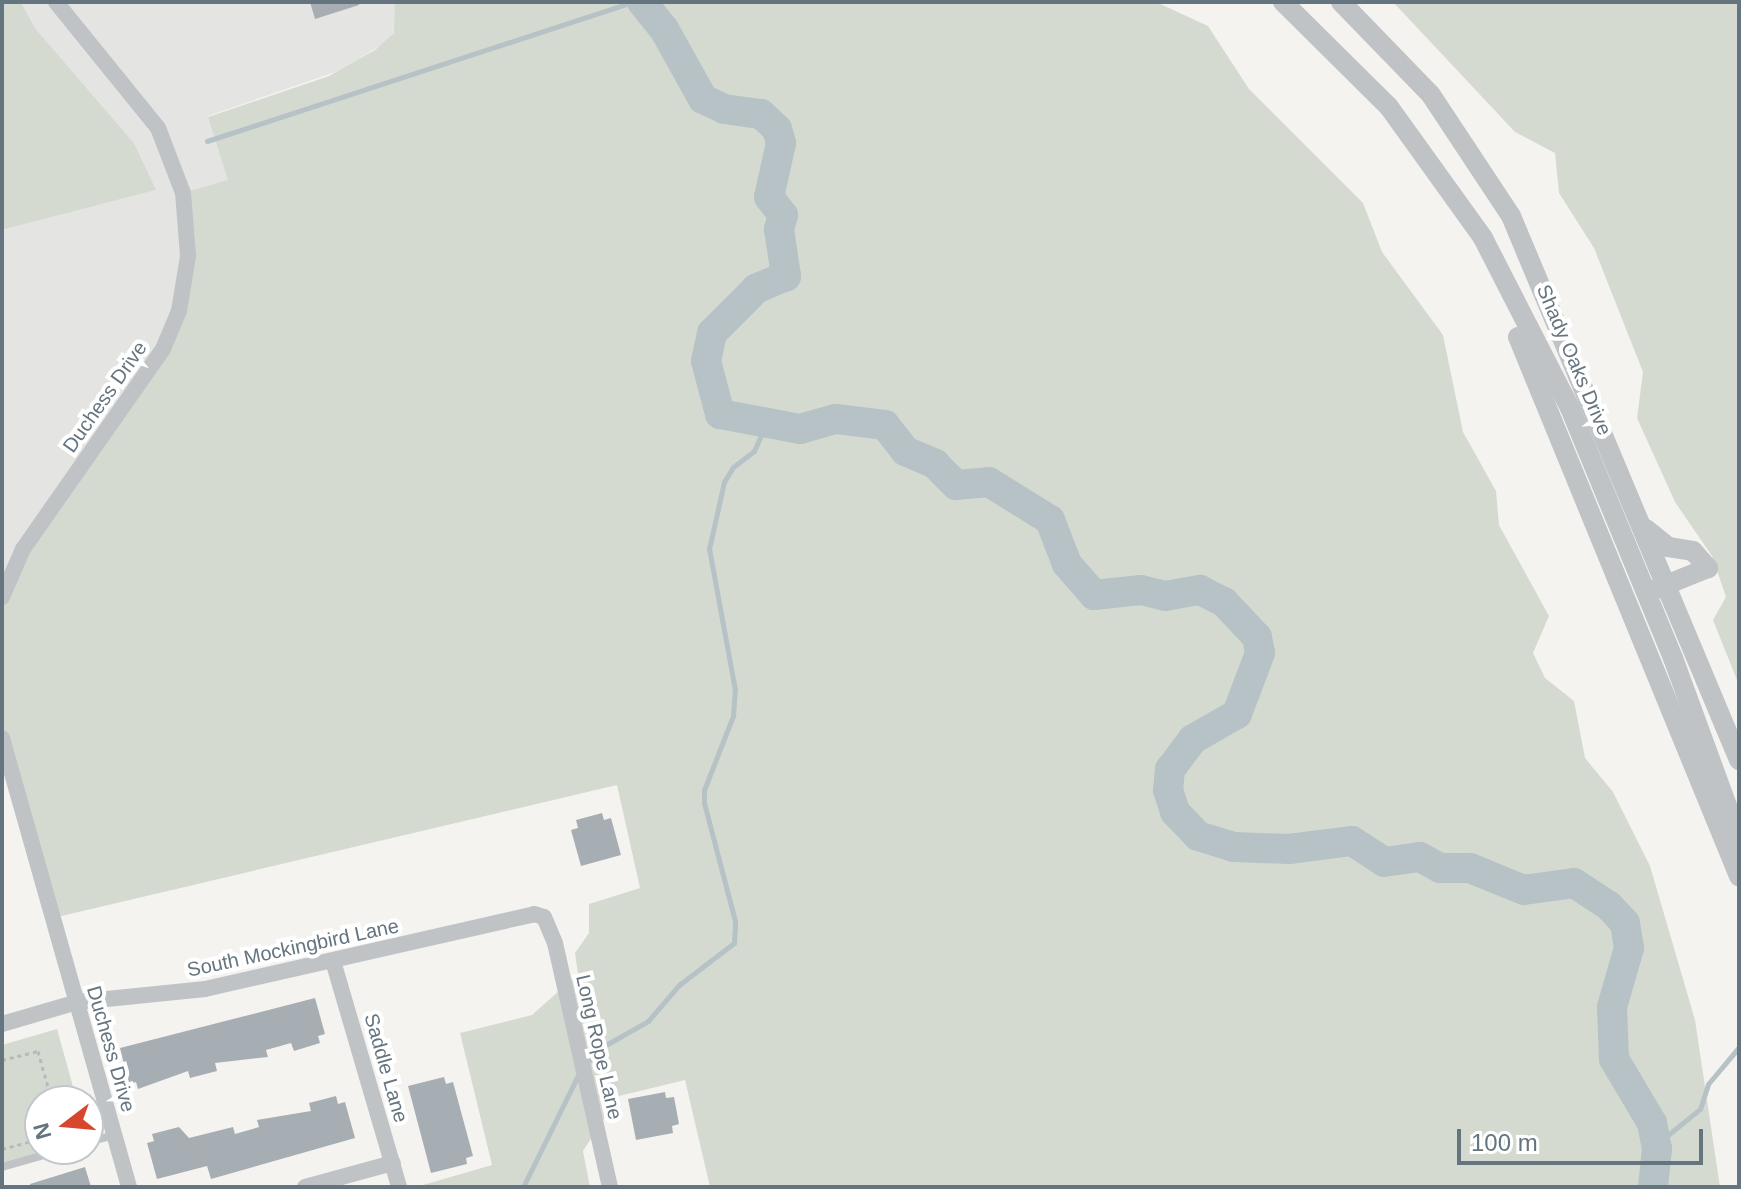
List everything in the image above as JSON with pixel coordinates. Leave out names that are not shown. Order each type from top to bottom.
[{"type":"street","name":"Duchess Drive","points":[[2,597],[23,549],[163,349],[179,311],[188,256],[183,193],[158,128],[56,2]]},
{"type":"street","name":"Shady Oaks Drive","points":[[1283,2],[1389,107],[1483,238],[1570,408],[1646,593],[1739,838]]},
{"type":"street","name":"Shady Oaks Drive","points":[[1341,2],[1431,95],[1489,177],[1540,276],[1739,760]]},
{"type":"street","name":"Shady Oaks Drive","points":[[1453,195],[1511,320],[1739,876]]},
{"type":"street","points":[[1643,526],[1668,547],[1693,551],[1708,568],[1646,593]]},
{"type":"street","name":"Duchess Drive","points":[[2,738],[129,1187]]},
{"type":"street","name":"South Mockingbird Lane","points":[[2,1024],[77,1002],[205,989],[525,915],[544,917]]},
{"type":"street","name":"Long Rope Lane","points":[[544,917],[564,984],[610,1187]]},
{"type":"street","name":"Saddle Lane","points":[[333,961],[399,1187]]},
{"type":"street","points":[[305,1187],[393,1163]]},
{"type":"lane","points":[[104,1138],[114,1135]]},
{"type":"lane","points":[[2,1167],[24,1161]]},
{"type":"path","points":[[2,1060],[38,1051],[48,1085]]},
{"type":"path","points":[[2,1149],[24,1143]]},
{"type":"shaded area","points":[[2,2],[21,2],[35,28],[134,143],[156,190],[2,230]]},
{"type":"shaded area","points":[[21,2],[395,2],[396,26],[391,39],[341,70],[208,116],[229,180],[179,311],[2,597],[2,230],[155,190],[134,143],[35,28]]},
{"type":"shaded area","points":[[395,2],[1156,2],[1208,26],[1249,89],[1363,203],[1382,252],[1443,335],[1463,432],[1496,491],[1499,525],[1549,616],[1533,653],[1545,678],[1574,701],[1585,758],[1613,792],[1650,866],[1695,1020],[1720,1187],[710,1187],[685,1080],[619,1096],[583,1151],[590,1187],[416,1187],[492,1165],[460,1033],[532,1015],[578,974],[575,953],[589,933],[589,904],[640,888],[617,785],[53,918],[2,738],[2,597],[179,311],[183,193],[228,180],[208,117],[329,76],[375,50],[394,33]]},
{"type":"shaded area","points":[[1393,2],[1739,2],[1739,685],[1713,620],[1726,597],[1712,556],[1675,502],[1637,418],[1643,372],[1594,248],[1559,193],[1555,153],[1515,132]]},
{"type":"shaded area","points":[[57,1029],[73,1085],[24,1085],[24,1161],[2,1167],[2,1045]]},
{"type":"building","points":[[310,2],[359,2],[359,5],[315,19]]},
{"type":"building","points":[[602,813],[604,820],[611,818],[621,855],[581,866],[571,830],[578,828],[576,820]]},
{"type":"building","points":[[315,998],[325,1034],[318,1036],[320,1043],[294,1051],[291,1043],[266,1050],[268,1057],[215,1063],[217,1071],[190,1078],[188,1071],[138,1089],[136,1082],[129,1084],[120,1048]]},
{"type":"building","points":[[444,1077],[446,1084],[453,1082],[473,1156],[466,1158],[467,1164],[431,1173],[408,1086]]},
{"type":"building","points":[[665,1092],[666,1098],[674,1097],[679,1124],[672,1126],[673,1133],[636,1140],[628,1099]]},
{"type":"building","points":[[336,1096],[338,1104],[345,1102],[355,1138],[211,1179],[207,1166],[157,1179],[147,1143],[154,1141],[152,1134],[179,1127],[189,1138],[233,1127],[235,1134],[259,1127],[257,1120],[311,1111],[309,1103]]},
{"type":"building","points":[[85,1167],[91,1187],[31,1187],[30,1184]]},
{"type":"waterway","points":[[207,141],[633,2]]},
{"type":"waterway","points":[[642,2],[664,29],[703,99],[724,109],[761,114],[777,129],[781,143],[769,197],[783,215],[779,229],[786,276],[756,289],[712,333],[706,361],[720,414],[800,429],[836,419],[885,425],[905,451],[935,464],[956,485],[989,482],[1050,520],[1067,564],[1094,595],[1141,590],[1165,596],[1200,590],[1224,602],[1257,637],[1260,653],[1237,714],[1193,739],[1170,769],[1168,790],[1175,812],[1198,836],[1234,847],[1289,849],[1352,841],[1384,862],[1420,857],[1440,868],[1470,868],[1524,890],[1574,883],[1609,906],[1625,923],[1629,948],[1612,1007],[1614,1059],[1652,1123],[1657,1149],[1653,1187]]},
{"type":"waterway","points":[[587,1062],[604,1046],[648,1021],[679,985],[734,943],[735,921],[704,803],[704,790],[733,716],[735,690],[709,549],[724,482],[733,467],[754,451],[765,426]]},
{"type":"waterway","points":[[1656,1136],[1669,1134],[1700,1109],[1708,1084],[1739,1047]]},
{"type":"waterway","points":[[523,1187],[579,1073]]}]
